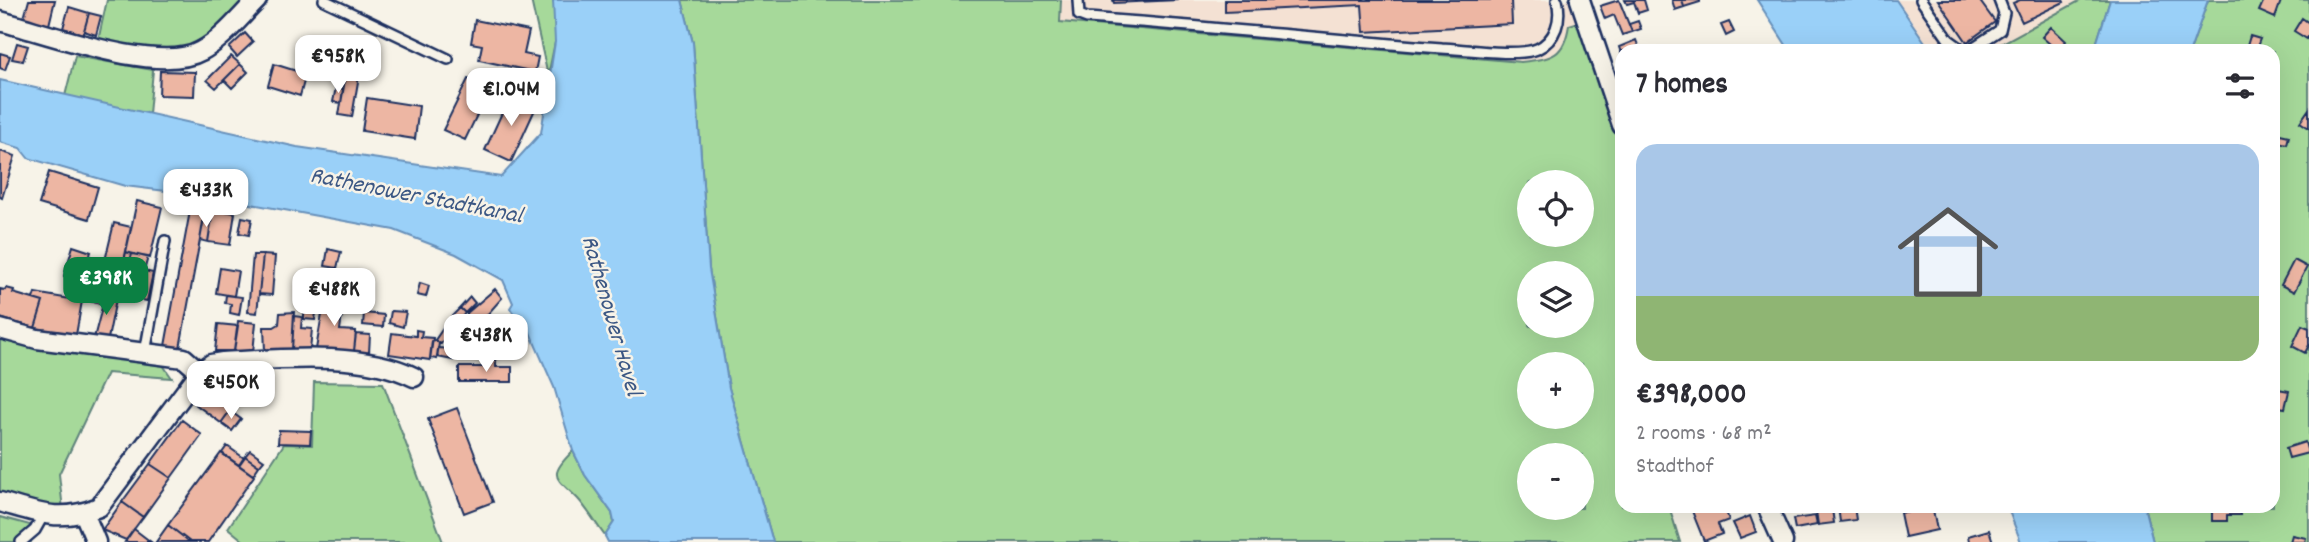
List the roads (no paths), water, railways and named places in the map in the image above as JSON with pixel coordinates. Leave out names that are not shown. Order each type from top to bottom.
[{"type":"street","points":[[0,21],[54,37],[148,58],[177,58],[200,52],[214,43],[257,0]]},
{"type":"street","points":[[1580,0],[1615,104]]},
{"type":"street","points":[[0,328],[37,339],[184,358],[200,372]]},
{"type":"street","points":[[0,502],[60,516],[84,513],[99,507],[200,372],[211,364],[320,359],[386,365],[414,377]]},
{"type":"street","points":[[84,513],[96,542]]},
{"type":"street","points":[[1769,513],[1783,542]]},
{"type":"lane","points":[[324,0],[447,60]]},
{"type":"lane","points":[[1078,0],[1079,15],[1087,18],[1506,52],[1536,50],[1551,39],[1559,23],[1557,0]]},
{"type":"lane","points":[[1921,0],[1953,44]]},
{"type":"lane","points":[[1979,44],[2000,30],[2004,13],[1999,0]]},
{"type":"lane","points":[[145,353],[165,241]]},
{"type":"lane","points":[[22,542],[35,530],[44,514]]},
{"type":"water","points":[[553,0],[682,0],[693,43],[709,269],[729,388],[773,542],[608,542],[605,536],[614,522],[612,513],[585,475],[573,451],[554,387],[524,319],[517,319],[510,308],[513,303],[503,280],[456,254],[394,230],[207,196],[125,186],[28,158],[20,148],[0,142],[0,80],[297,147],[501,177],[541,133],[555,42]]},
{"type":"water","points":[[1757,0],[1896,0],[1926,44],[1785,44]]},
{"type":"water","points":[[2110,0],[2208,0],[2192,44],[2096,44]]},
{"type":"water","points":[[2010,513],[2146,513],[2153,542],[2021,542]]},
{"type":"water label","name":"Rathenower Stadtkanal","points":[[416,197]]},
{"type":"water label","name":"Rathenower Havel","points":[[610,316]]}]
